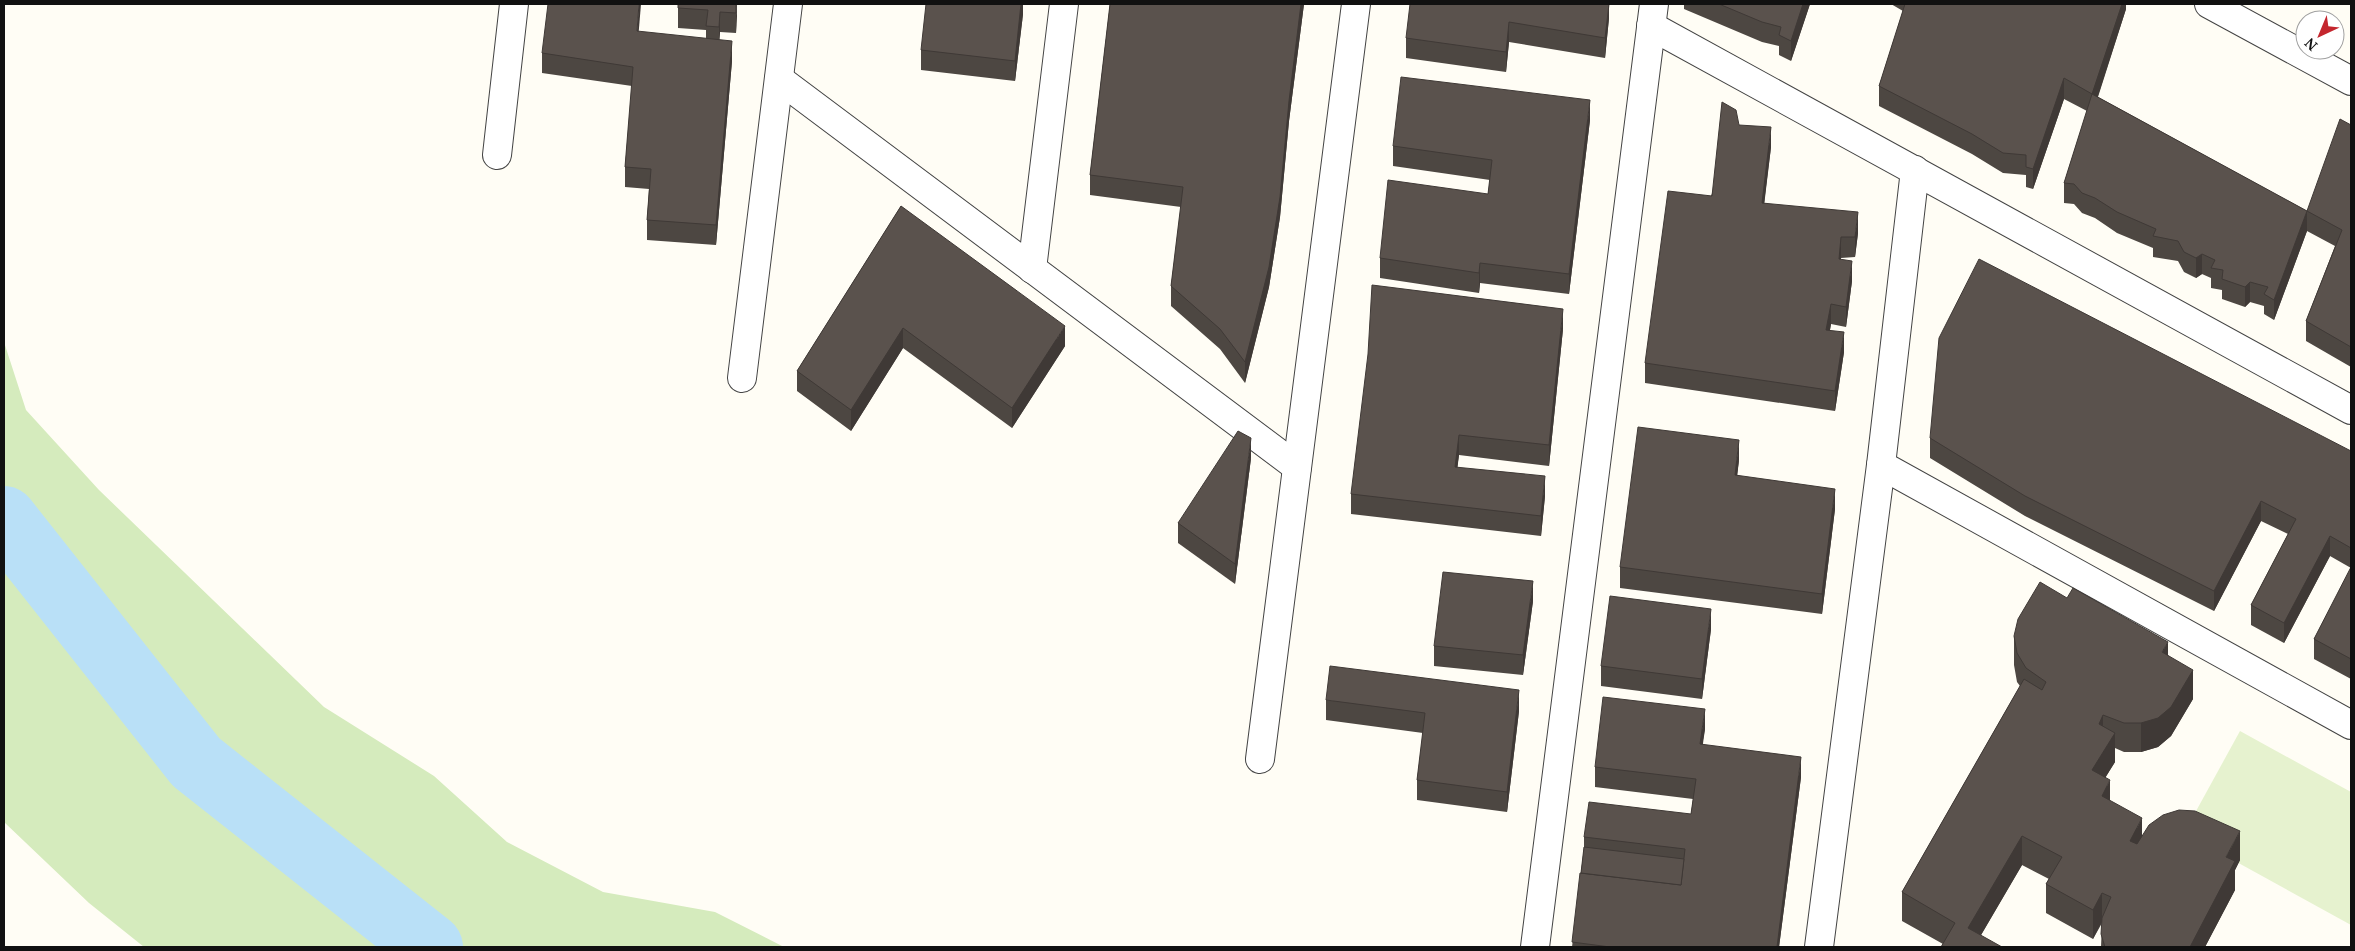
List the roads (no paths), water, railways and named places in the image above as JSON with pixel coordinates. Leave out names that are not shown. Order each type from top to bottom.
[{"type":"street","points":[[497,155],[514,4]]},
{"type":"street","points":[[742,378],[788,4]]},
{"type":"street","points":[[1032,269],[1064,4]]},
{"type":"street","points":[[1260,759],[1356,4]]},
{"type":"street","points":[[2210,4],[2351,81]]},
{"type":"street","points":[[1535,947],[1652,15],[1915,170],[2351,410]]},
{"type":"street","points":[[779,79],[1297,467]]},
{"type":"street","points":[[1819,947],[1881,465],[1915,170]]},
{"type":"street","points":[[1881,465],[2351,724]]},
{"type":"waterway","points":[[4,519],[196,762],[430,947]]}]
